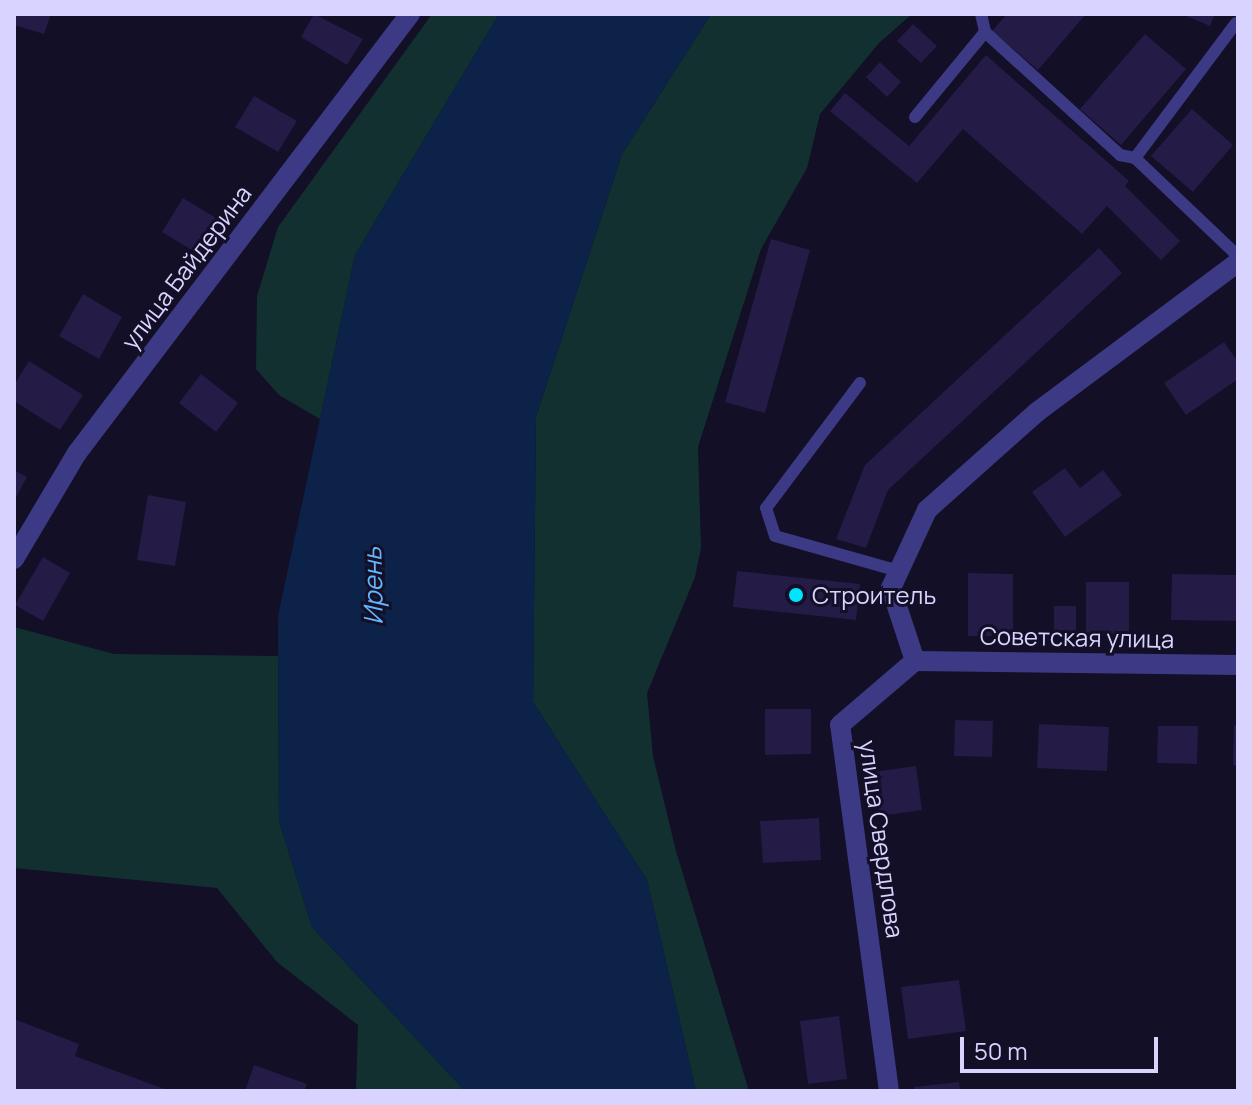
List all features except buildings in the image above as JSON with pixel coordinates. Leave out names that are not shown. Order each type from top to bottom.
[{"type":"street","name":"улица Байдерина","points":[[14,559],[77,453],[410,14]]},
{"type":"street","points":[[915,661],[891,588],[927,510],[1037,412],[1238,259]]},
{"type":"street","name":"Советская улица","points":[[915,661],[1238,665]]},
{"type":"street","name":"улица Свердлова","points":[[889,1091],[840,725],[915,661]]},
{"type":"lane","points":[[981,14],[985,32],[1120,155],[1135,158],[1238,259]]},
{"type":"lane","points":[[1135,158],[1236,23]]},
{"type":"lane","points":[[915,117],[985,32]]},
{"type":"lane","points":[[860,383],[766,508],[775,536],[899,571]]},
{"type":"green space","points":[[432,14],[499,14],[355,255],[320,419],[279,395],[256,369],[257,296],[278,227]]},
{"type":"green space","points":[[711,14],[912,14],[879,43],[820,114],[807,168],[761,249],[698,447],[701,548],[695,577],[647,693],[653,756],[676,851],[749,1091],[696,1091],[647,880],[533,702],[536,417],[622,154]]},
{"type":"green space","points":[[14,627],[114,654],[278,656],[279,821],[312,927],[465,1091],[356,1091],[358,1025],[277,962],[217,888],[14,868]]},
{"type":"water","name":"Ирень","points":[[499,14],[711,14],[622,154],[536,417],[533,702],[647,880],[696,1091],[465,1091],[312,927],[279,821],[278,616],[355,255]]},
{"type":"place","name":"Строитель","points":[[796,595]]}]
